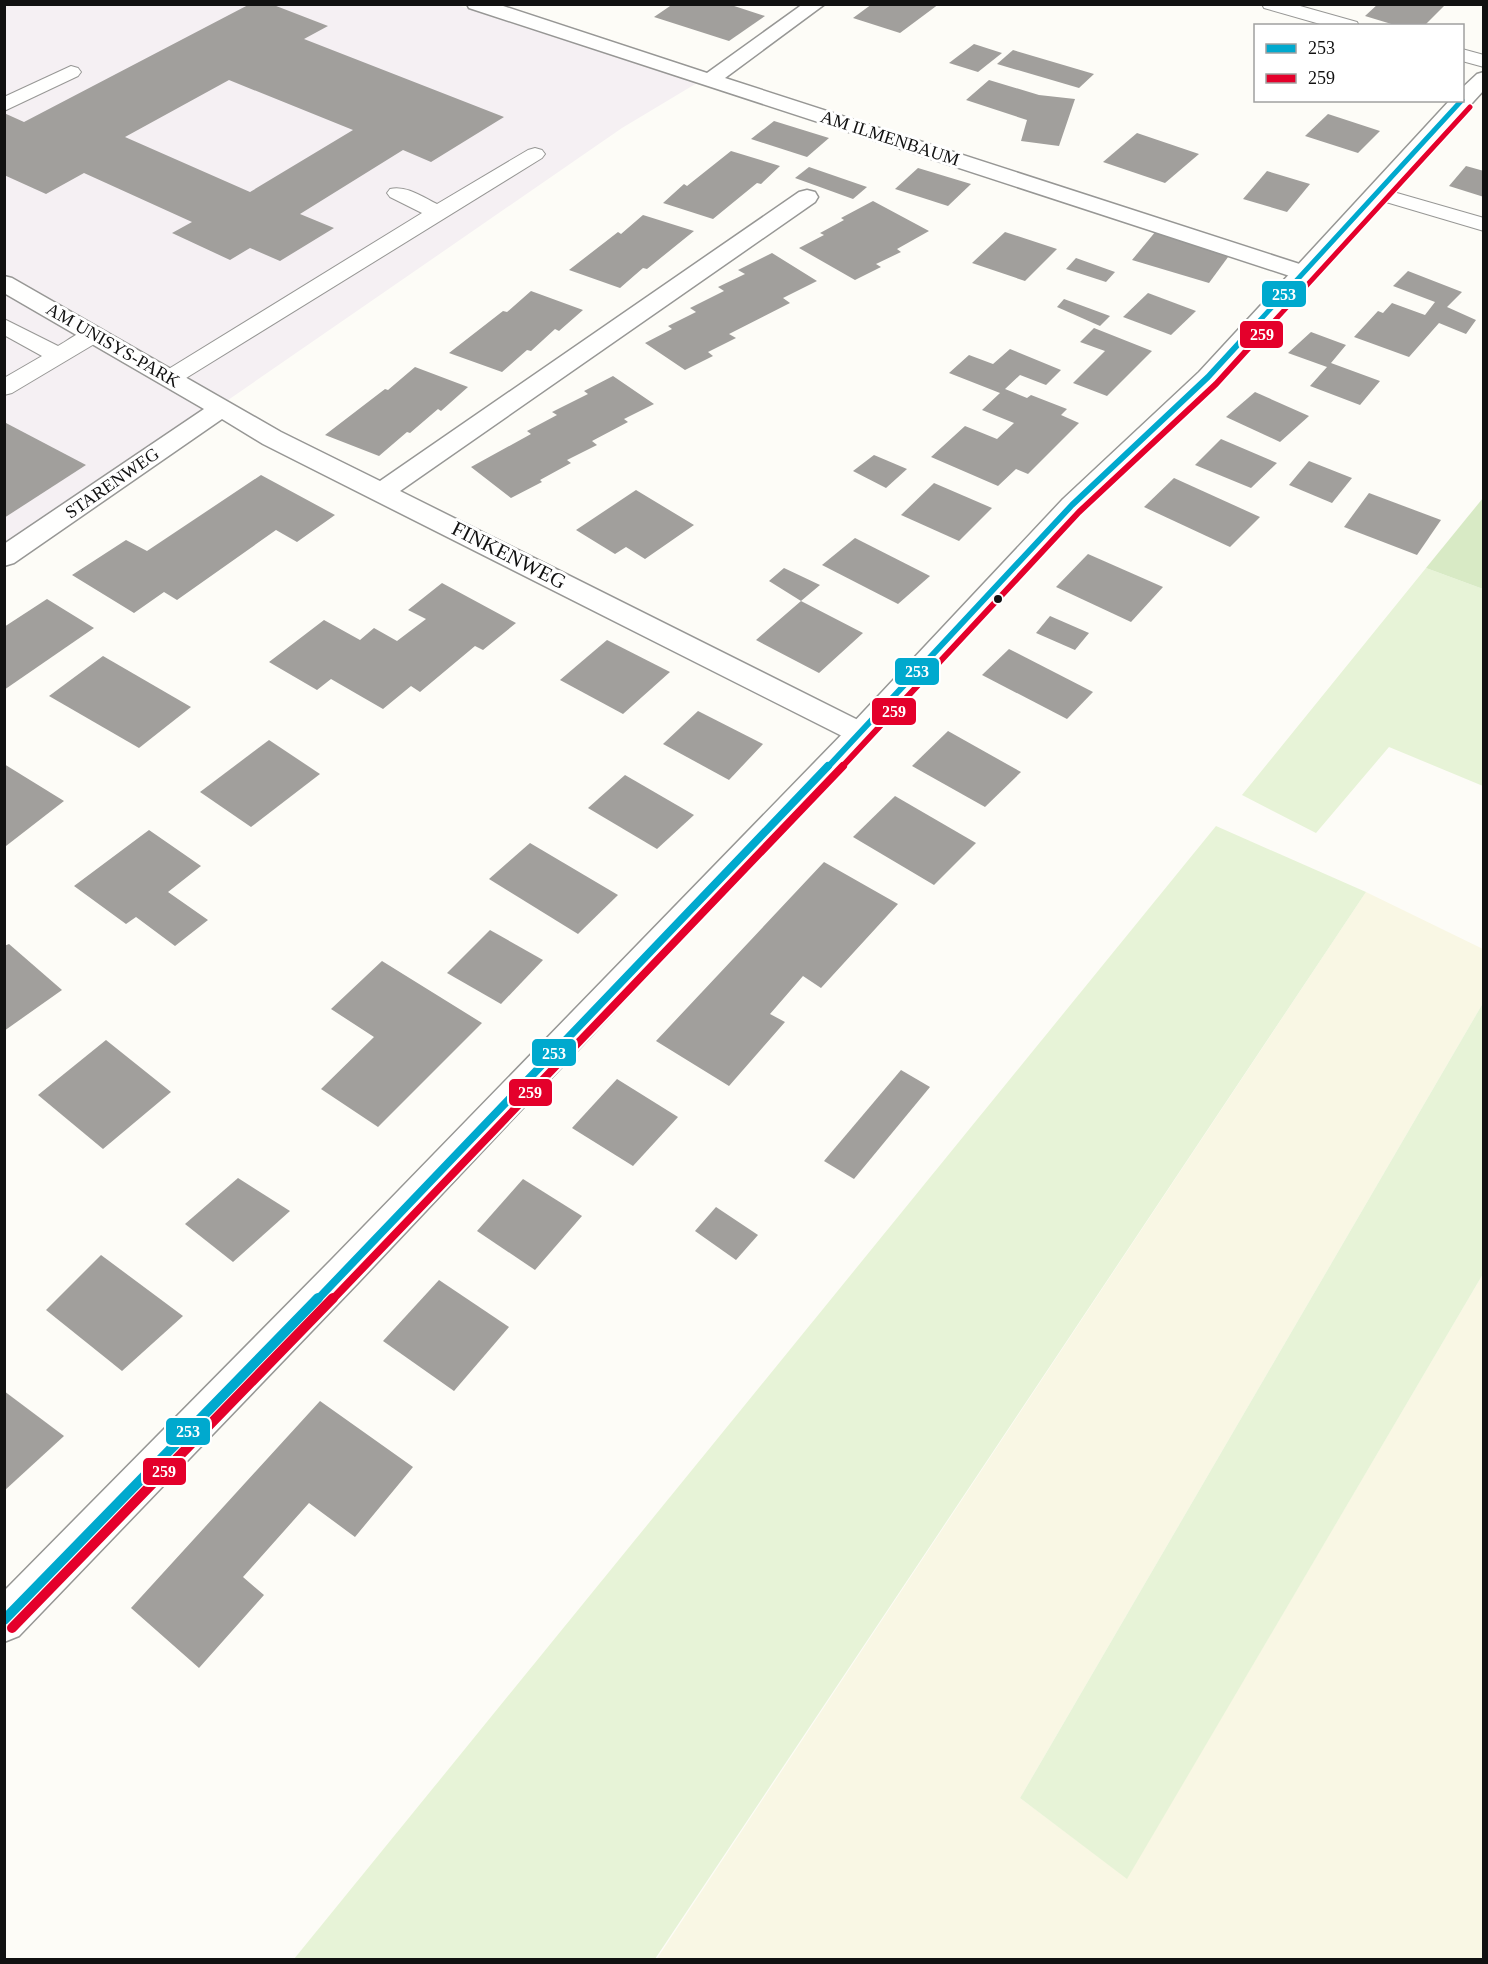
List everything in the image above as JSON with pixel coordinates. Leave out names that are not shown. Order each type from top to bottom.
[{"type":"street","name":"AM ILMENBAUM","points":[[476,4],[1304,273]]},
{"type":"street","points":[[710,80],[816,4]]},
{"type":"street","points":[[1464,98],[1484,78]]},
{"type":"street","points":[[4,1621],[354,1263],[860,733],[1072,505],[1209,376],[1460,102]]},
{"type":"street","points":[[382,492],[807,197]]},
{"type":"street","name":"AM UNISYS-PARK","points":[[4,283],[220,409]]},
{"type":"street","name":"FINKENWEG","points":[[220,409],[272,438],[860,733]]},
{"type":"street","name":"STARENWEG","points":[[4,557],[220,409]]},
{"type":"lane","points":[[1271,4],[1343,24]]},
{"type":"lane","points":[[1464,56],[1484,61]]},
{"type":"lane","points":[[4,105],[72,72]]},
{"type":"lane","points":[[170,378],[535,154]]},
{"type":"lane","points":[[397,193],[438,212]]},
{"type":"lane","points":[[1376,193],[1484,225]]},
{"type":"lane","points":[[4,326],[60,356]]},
{"type":"lane","points":[[4,388],[93,334]]},
{"type":"shaded area","points":[[5,5],[457,5],[697,83],[622,128],[5,554]]},
{"type":"shaded area","points":[[1366,892],[1483,949],[1483,1003],[1020,1798],[1127,1878],[1483,1274],[1483,1959],[656,1960]]},
{"type":"green space","points":[[1483,498],[1483,589],[1426,568]]},
{"type":"green space","points":[[1426,568],[1483,589],[1483,786],[1389,747],[1316,833],[1242,795]]},
{"type":"green space","points":[[1216,826],[1366,892],[655,1959],[294,1959]]},
{"type":"green space","points":[[1483,1003],[1483,1274],[1127,1879],[1020,1798]]},
{"type":"building","points":[[250,4],[271,4],[328,26],[304,39],[504,117],[431,162],[403,150],[300,214],[334,228],[280,261],[250,248],[230,260],[172,233],[192,222],[84,173],[46,194],[4,175],[4,113],[24,122]],"holes":[[[229,80],[353,130],[250,192],[125,137]]]},
{"type":"building","points":[[673,4],[728,4],[765,16],[729,41],[654,17]]},
{"type":"building","points":[[872,4],[939,4],[900,33],[853,18]]},
{"type":"building","points":[[1378,4],[1446,4],[1426,24],[1391,24],[1365,16]]},
{"type":"building","points":[[974,44],[1002,53],[978,72],[949,63]]},
{"type":"building","points":[[1013,50],[1094,74],[1079,88],[997,64]]},
{"type":"building","points":[[989,80],[1039,95],[1075,99],[1059,146],[1021,141],[1027,120],[966,100]]},
{"type":"building","points":[[1328,114],[1380,131],[1358,153],[1305,136]]},
{"type":"building","points":[[774,121],[829,138],[807,157],[751,139]]},
{"type":"building","points":[[1137,133],[1199,154],[1165,183],[1103,162]]},
{"type":"building","points":[[731,151],[780,166],[761,184],[757,183],[713,219],[663,203],[684,184],[687,186]]},
{"type":"building","points":[[1466,166],[1484,171],[1484,197],[1449,186]]},
{"type":"building","points":[[809,167],[867,187],[853,199],[795,178]]},
{"type":"building","points":[[918,168],[971,184],[948,206],[895,189]]},
{"type":"building","points":[[1267,171],[1310,184],[1287,212],[1243,199]]},
{"type":"building","points":[[873,201],[929,231],[897,249],[901,252],[876,264],[881,267],[855,280],[799,248],[824,235],[820,233],[844,220],[841,218]]},
{"type":"building","points":[[643,215],[694,231],[647,269],[643,268],[620,288],[569,270],[618,232],[621,234]]},
{"type":"building","points":[[1156,231],[1231,253],[1209,283],[1132,260]]},
{"type":"building","points":[[1005,232],[1057,249],[1025,281],[972,263]]},
{"type":"building","points":[[772,253],[817,281],[783,298],[790,303],[729,334],[736,338],[708,352],[713,356],[685,370],[645,343],[672,329],[668,326],[696,312],[690,308],[724,291],[718,287],[745,274],[738,270]]},
{"type":"building","points":[[1076,258],[1115,272],[1106,282],[1066,269]]},
{"type":"building","points":[[1408,271],[1462,292],[1447,307],[1476,320],[1466,334],[1439,323],[1409,357],[1354,337],[1378,311],[1383,313],[1392,303],[1425,315],[1435,302],[1393,286]]},
{"type":"building","points":[[531,291],[583,310],[559,331],[555,329],[531,351],[527,350],[502,372],[449,353],[503,311],[507,312]]},
{"type":"building","points":[[1148,293],[1196,311],[1171,335],[1123,317]]},
{"type":"building","points":[[1064,299],[1110,316],[1100,326],[1057,307]]},
{"type":"building","points":[[1094,328],[1152,351],[1107,396],[1073,383],[1105,351],[1080,342]]},
{"type":"building","points":[[1311,332],[1346,345],[1331,363],[1380,381],[1360,405],[1310,386],[1327,367],[1288,353]]},
{"type":"building","points":[[1010,349],[1061,370],[1046,385],[1020,375],[1005,389],[1027,398],[1031,395],[1067,409],[1061,415],[1079,423],[1028,474],[1016,469],[998,486],[931,457],[965,426],[997,439],[1014,423],[982,410],[1000,393],[949,373],[969,355],[993,364]]},
{"type":"building","points":[[415,367],[468,387],[441,411],[438,409],[379,456],[325,435],[385,389],[388,390]]},
{"type":"building","points":[[613,376],[654,404],[624,419],[628,422],[592,441],[597,445],[567,460],[571,463],[540,480],[542,482],[511,498],[471,467],[531,434],[527,431],[557,415],[552,412],[588,394],[584,391]]},
{"type":"building","points":[[1255,392],[1309,416],[1280,442],[1226,417]]},
{"type":"building","points":[[4,424],[86,465],[4,518]]},
{"type":"building","points":[[1221,439],[1277,463],[1251,488],[1195,465]]},
{"type":"building","points":[[874,455],[907,469],[886,488],[853,471]]},
{"type":"building","points":[[1309,461],[1352,478],[1332,503],[1289,485]]},
{"type":"building","points":[[261,475],[335,515],[297,542],[276,530],[177,600],[164,592],[134,613],[72,575],[126,540],[147,551]]},
{"type":"building","points":[[1174,478],[1260,517],[1230,547],[1144,507]]},
{"type":"building","points":[[934,483],[992,508],[959,541],[901,515]]},
{"type":"building","points":[[636,490],[694,525],[645,559],[626,547],[615,554],[576,530]]},
{"type":"building","points":[[1369,493],[1441,520],[1417,555],[1344,527]]},
{"type":"building","points":[[855,538],[930,576],[898,604],[822,565]]},
{"type":"building","points":[[1088,554],[1163,587],[1131,622],[1056,587]]},
{"type":"building","points":[[784,568],[820,585],[801,601],[769,581]]},
{"type":"building","points":[[442,583],[516,623],[483,650],[475,646],[420,692],[411,686],[383,709],[331,679],[317,690],[269,662],[324,620],[360,640],[374,628],[397,641],[426,619],[408,610]]},
{"type":"building","points":[[47,599],[94,628],[4,690],[4,627]]},
{"type":"building","points":[[801,601],[863,633],[819,673],[756,640]]},
{"type":"building","points":[[1050,616],[1089,633],[1075,650],[1036,633]]},
{"type":"building","points":[[607,640],[670,672],[623,714],[560,680]]},
{"type":"building","points":[[1009,649],[1093,692],[1067,719],[982,675]]},
{"type":"building","points":[[103,656],[191,707],[139,748],[49,696]]},
{"type":"building","points":[[698,711],[763,744],[729,780],[663,744]]},
{"type":"building","points":[[948,731],[1021,772],[985,807],[912,766]]},
{"type":"building","points":[[269,740],[320,774],[251,827],[200,792]]},
{"type":"building","points":[[4,764],[64,801],[6,846],[4,845]]},
{"type":"building","points":[[625,775],[694,815],[657,849],[588,808]]},
{"type":"building","points":[[895,796],[976,843],[934,885],[853,837]]},
{"type":"building","points":[[149,830],[201,866],[168,892],[208,920],[175,946],[136,917],[126,924],[74,886]]},
{"type":"building","points":[[530,843],[618,895],[578,934],[489,879]]},
{"type":"building","points":[[824,862],[898,904],[821,988],[803,976],[770,1014],[785,1022],[729,1086],[656,1041]]},
{"type":"building","points":[[490,930],[543,960],[501,1004],[447,973]]},
{"type":"building","points":[[9,944],[62,990],[4,1031],[4,946]]},
{"type":"building","points":[[382,961],[482,1023],[378,1127],[321,1089],[374,1037],[331,1009]]},
{"type":"building","points":[[106,1040],[171,1092],[103,1149],[38,1095]]},
{"type":"building","points":[[901,1070],[930,1087],[854,1179],[824,1161]]},
{"type":"building","points":[[617,1079],[678,1117],[633,1166],[572,1128]]},
{"type":"building","points":[[238,1178],[290,1211],[233,1262],[185,1224]]},
{"type":"building","points":[[523,1179],[582,1216],[535,1270],[477,1231]]},
{"type":"building","points":[[716,1207],[758,1235],[736,1260],[695,1231]]},
{"type":"building","points":[[101,1255],[183,1316],[122,1371],[46,1310]]},
{"type":"building","points":[[439,1280],[509,1327],[454,1391],[383,1341]]},
{"type":"building","points":[[4,1391],[64,1436],[4,1491]]},
{"type":"building","points":[[320,1401],[413,1467],[355,1537],[309,1503],[243,1577],[264,1595],[199,1668],[131,1608]]},
{"type":"transit line","name":"253","points":[[4,1620],[345,1271],[860,733],[1072,505],[1208,377],[1460,102]]},
{"type":"transit line","name":"259","points":[[12,1628],[353,1278],[868,740],[1079,512],[1216,384],[1470,107]]}]
